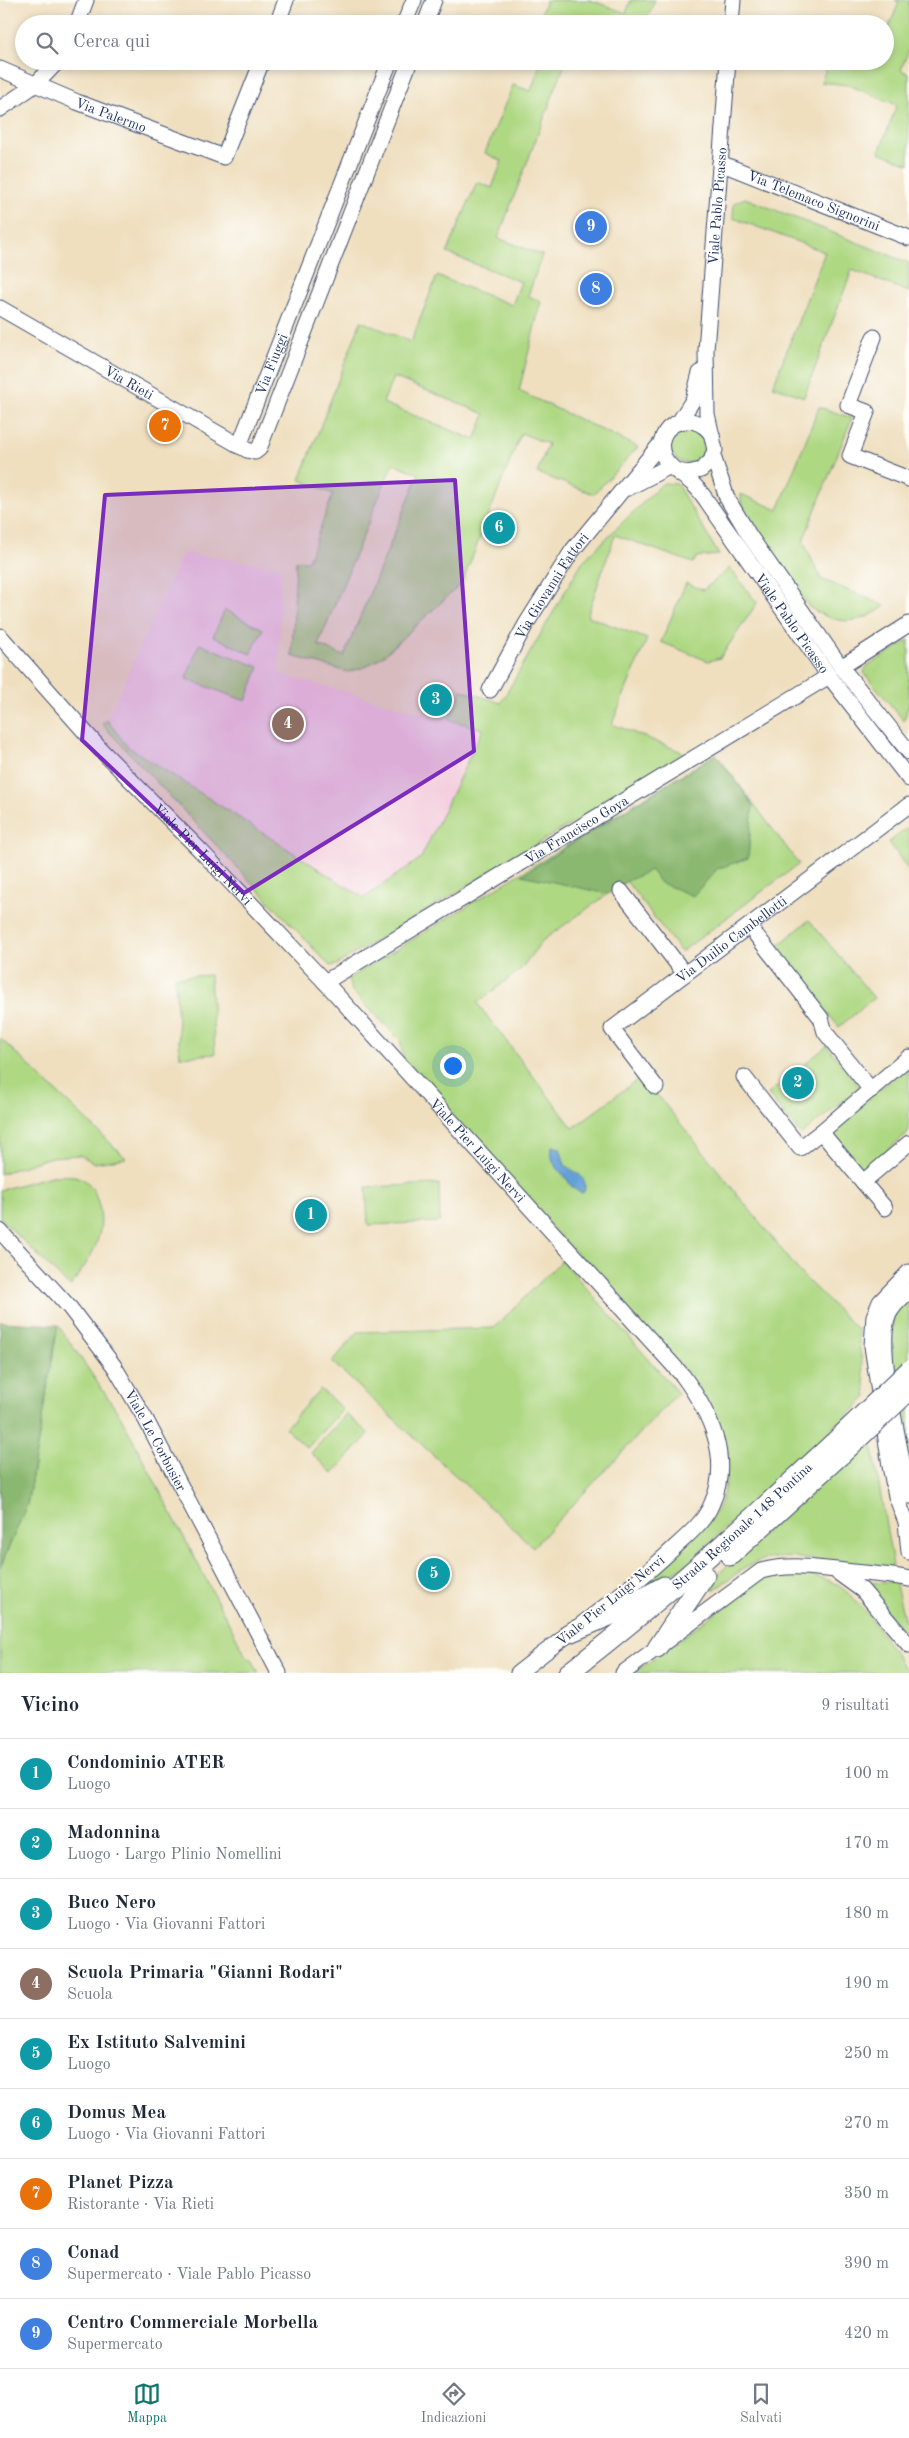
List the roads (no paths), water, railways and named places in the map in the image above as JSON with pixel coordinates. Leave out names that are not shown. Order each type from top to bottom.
[{"type":"main road","name":"Strada Regionale 148 Pontina","points":[[837,1448],[909,1370]]},
{"type":"main road","name":"Strada Regionale 148 Pontina","points":[[582,1673],[706,1569],[837,1448],[909,1391]]},
{"type":"main road","points":[[569,1633],[612,1615],[706,1569]]},
{"type":"main road","points":[[657,1648],[706,1569]]},
{"type":"main road","name":"Strada Regionale 148 Pontina","points":[[568,1673],[706,1569]]},
{"type":"street","points":[[80,15],[86,0]]},
{"type":"street","points":[[280,15],[286,0]]},
{"type":"street","points":[[408,15],[414,0]]},
{"type":"street","points":[[428,15],[434,0]]},
{"type":"street","points":[[732,15],[733,0]]},
{"type":"street","name":"Via Palermo","points":[[0,69],[77,102],[224,157],[258,70]]},
{"type":"street","points":[[0,109],[36,84],[49,70]]},
{"type":"street","name":"Via Fiuggi","points":[[239,446],[386,70]]},
{"type":"street","name":"Via Fiuggi","points":[[259,449],[407,70]]},
{"type":"street","name":"Viale Pablo Picasso","points":[[727,70],[706,350],[706,396],[715,445],[713,456],[727,498],[748,535],[841,667],[909,752]]},
{"type":"street","points":[[352,156],[370,162]]},
{"type":"street","name":"Via Telemaco Signorini","points":[[720,163],[909,238]]},
{"type":"street","points":[[314,256],[331,262]]},
{"type":"street","points":[[303,284],[320,290]]},
{"type":"street","name":"Via Rieti","points":[[0,308],[239,446],[254,452],[259,449]]},
{"type":"street","points":[[874,337],[848,405],[867,412],[850,456],[909,479]]},
{"type":"street","name":"Viale Pablo Picasso","points":[[662,442],[667,431],[679,422],[693,400],[706,350]]},
{"type":"street","points":[[679,422],[690,420],[700,423],[712,435]]},
{"type":"street","points":[[662,442],[662,451],[673,468],[688,473],[701,470],[713,456]]},
{"type":"street","name":"Via Giovanni Fattori","points":[[490,690],[526,624],[572,551],[662,442]]},
{"type":"street","name":"Viale Pablo Picasso","points":[[673,468],[696,487],[709,504],[828,676],[909,779]]},
{"type":"street","name":"Via Giovanni Fattori","points":[[624,490],[673,468]]},
{"type":"street","points":[[841,667],[909,624]]},
{"type":"street","name":"Viale Pier Luigi Nervi","points":[[0,636],[101,750],[201,851],[325,982],[382,1047],[683,1376],[700,1399],[714,1429],[719,1453],[719,1480],[712,1504],[698,1524],[644,1576],[518,1673]]},
{"type":"street","name":"Via Francisco Goya","points":[[325,982],[828,676]]},
{"type":"street","name":"Via Duilio Cambellotti","points":[[656,1087],[612,1029],[909,805]]},
{"type":"street","points":[[621,891],[684,974]]},
{"type":"street","points":[[749,926],[822,1018],[825,1032],[871,1090]]},
{"type":"street","points":[[744,1077],[800,1148],[909,1057]]},
{"type":"street","points":[[821,1132],[885,1208]]},
{"type":"street","points":[[863,1182],[909,1143]]},
{"type":"street","name":"Viale Le Corbusier","points":[[0,1231],[70,1308],[114,1366],[146,1420],[279,1673]]},
{"type":"street","points":[[906,1522],[896,1496],[890,1466],[874,1365],[872,1329],[874,1316],[880,1302],[909,1272]]},
{"type":"street","points":[[909,1291],[896,1304],[889,1315],[884,1341],[885,1364],[909,1498],[906,1522],[909,1552]]},
{"type":"street","points":[[623,1673],[760,1571],[782,1566],[890,1574],[909,1579]]},
{"type":"street","points":[[832,1569],[847,1577],[862,1590],[909,1645]]},
{"type":"water","points":[[552,1146],[560,1148],[565,1165],[583,1179],[585,1182],[584,1192],[577,1191],[556,1166],[552,1156]]},
{"type":"place","name":"Centro Commerciale Morbella","points":[[591,227]]},
{"type":"place","name":"Conad","points":[[596,289]]},
{"type":"place","name":"Planet Pizza","points":[[165,426]]},
{"type":"place","name":"Domus Mea","points":[[499,528]]},
{"type":"place","name":"Buco Nero","points":[[436,700]]},
{"type":"place","name":"Scuola Primaria \"Gianni Rodari\"","points":[[288,724]]},
{"type":"place","name":"Madonnina","points":[[798,1083]]},
{"type":"place","name":"Condominio ATER","points":[[311,1215]]},
{"type":"place","name":"Ex Istituto Salvemini","points":[[434,1574]]}]
